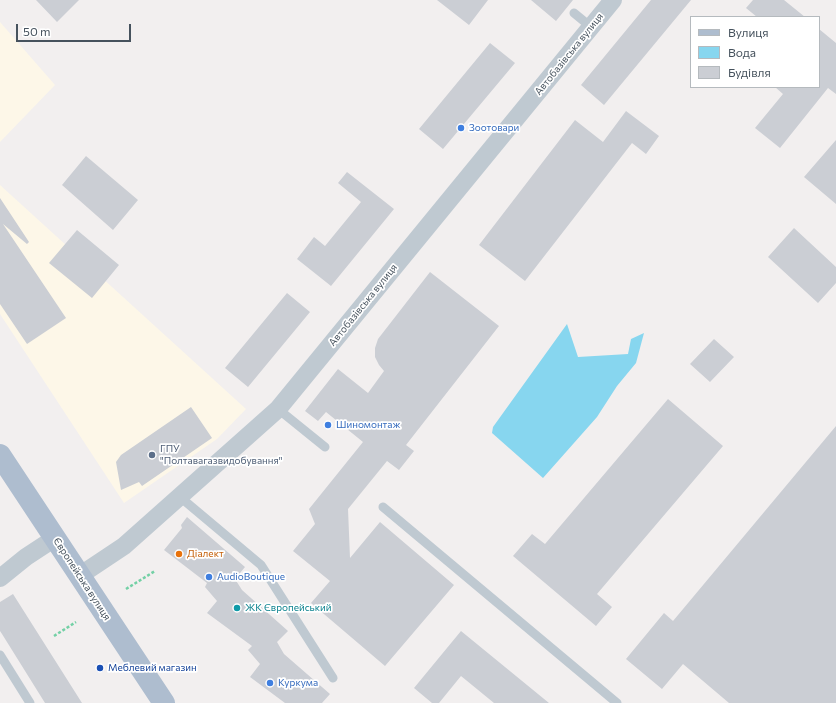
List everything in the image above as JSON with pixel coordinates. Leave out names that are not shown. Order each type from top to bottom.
[{"type":"main road","name":"Європейська вулиця","points":[[0,455],[164,703]]},
{"type":"street","name":"Автобазівська вулиця","points":[[80,576],[124,546],[278,409],[613,0]]},
{"type":"street","points":[[0,578],[26,557],[55,538]]},
{"type":"lane","points":[[574,13],[591,27]]},
{"type":"lane","points":[[278,409],[325,447]]},
{"type":"lane","points":[[180,497],[260,565],[333,678]]},
{"type":"lane","points":[[383,508],[617,703]]},
{"type":"lane","points":[[0,655],[30,703]]},
{"type":"path","points":[[126,589],[155,571]]},
{"type":"path","points":[[54,636],[76,622]]},
{"type":"shaded area","points":[[0,22],[55,85],[0,142]]},
{"type":"shaded area","points":[[0,185],[246,409],[217,439],[124,503],[0,314]]},
{"type":"water","points":[[567,324],[578,357],[628,354],[631,339],[644,333],[636,363],[617,386],[597,417],[543,478],[492,433],[493,427]]},
{"type":"building","points":[[36,0],[79,0],[57,22]]},
{"type":"building","points":[[437,0],[488,0],[469,25]]},
{"type":"building","points":[[531,0],[573,0],[556,21]]},
{"type":"building","points":[[651,0],[691,0],[604,105],[581,85]]},
{"type":"building","points":[[753,0],[784,0],[804,16],[756,16],[746,8]]},
{"type":"building","points":[[820,30],[836,43],[836,94],[828,88],[780,148],[755,128],[783,94],[776,88],[820,88]]},
{"type":"building","points":[[490,43],[515,63],[443,149],[419,129]]},
{"type":"building","points":[[626,111],[659,136],[646,154],[632,143],[525,281],[479,245],[575,120],[603,142]]},
{"type":"building","points":[[836,140],[836,204],[804,177]]},
{"type":"building","points":[[86,156],[138,200],[113,230],[62,185]]},
{"type":"building","points":[[347,172],[394,209],[331,286],[297,259],[314,237],[325,246],[361,202],[338,183]]},
{"type":"building","points":[[0,198],[29,242],[27,244],[3,224],[66,318],[27,344],[0,304]]},
{"type":"building","points":[[794,228],[836,267],[836,283],[818,303],[768,257]]},
{"type":"building","points":[[77,230],[119,265],[92,298],[49,263]]},
{"type":"building","points":[[430,272],[499,326],[406,445],[414,451],[399,470],[387,461],[348,509],[350,558],[380,522],[454,585],[385,666],[311,603],[330,581],[293,551],[315,524],[309,509],[363,442],[326,412],[318,421],[305,411],[338,369],[368,393],[384,371],[375,357],[375,348],[378,339]]},
{"type":"building","points":[[287,293],[310,312],[248,387],[225,368]]},
{"type":"building","points":[[714,339],[734,357],[710,382],[690,364]]},
{"type":"building","points":[[668,399],[723,446],[597,594],[612,607],[596,626],[513,556],[532,534],[545,544]]},
{"type":"building","points":[[191,407],[212,438],[142,486],[139,482],[121,490],[116,462],[121,455]]},
{"type":"building","points":[[836,426],[836,703],[729,703],[683,664],[662,689],[626,659],[664,613],[673,621]]},
{"type":"building","name":"ЖК Європейський","points":[[187,517],[245,567],[235,579],[242,590],[288,631],[277,642],[284,654],[330,694],[322,703],[285,703],[250,677],[260,664],[248,650],[252,646],[207,613],[217,601],[205,587],[207,583],[164,550],[182,528],[181,525]]},
{"type":"building","points":[[13,594],[82,703],[45,703],[0,631],[0,602]]},
{"type":"building","points":[[461,631],[549,703],[494,703],[461,676],[439,703],[432,703],[414,688]]},
{"type":"place","name":"Зоотовари","points":[[461,128]]},
{"type":"place","name":"Шиномонтаж","points":[[328,425]]},
{"type":"place","name":"ГПУ \"Полтавагазвидобування\"","points":[[152,455]]},
{"type":"place","name":"Діалект","points":[[179,554]]},
{"type":"place","name":"AudioBoutique","points":[[209,577]]},
{"type":"place","name":"ЖК Європейський","points":[[237,608]]},
{"type":"place","name":"Меблевий магазин","points":[[100,668]]},
{"type":"place","name":"Куркума","points":[[270,683]]}]
